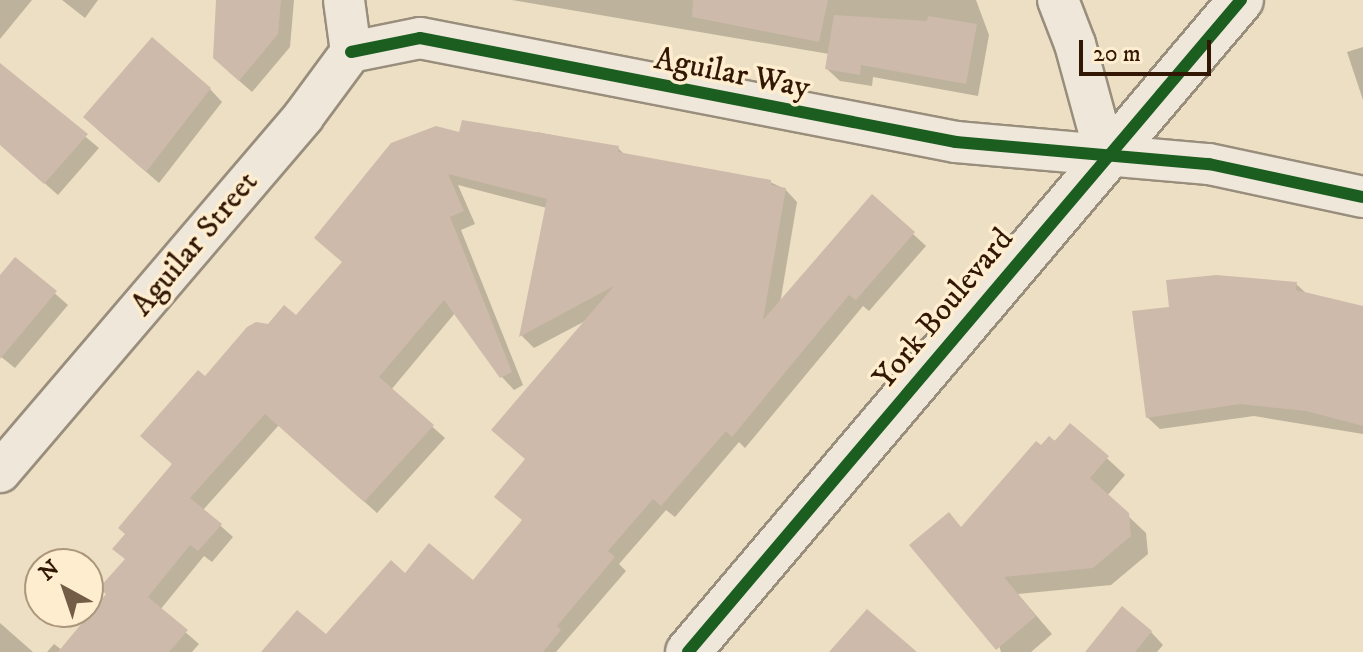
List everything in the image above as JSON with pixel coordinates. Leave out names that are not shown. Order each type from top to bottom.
[{"type":"street","points":[[344,0],[351,52]]},
{"type":"street","points":[[1058,0],[1106,157]]},
{"type":"street","name":"York Boulevard","points":[[688,652],[1241,0]]},
{"type":"street","name":"Aguilar Way","points":[[351,52],[420,38],[941,140],[1209,164],[1363,197]]},
{"type":"street","name":"Aguilar Street","points":[[0,472],[303,117],[351,52]]},
{"type":"building","points":[[216,0],[281,0],[278,34],[239,81],[213,58]]},
{"type":"building","points":[[693,0],[828,0],[819,42],[692,17]]},
{"type":"building","points":[[834,15],[927,21],[928,16],[977,24],[966,84],[861,65],[860,75],[825,69]]},
{"type":"building","points":[[152,37],[211,88],[146,172],[83,117]]},
{"type":"building","points":[[0,63],[88,134],[44,184],[0,145]]},
{"type":"building","points":[[462,120],[619,146],[618,152],[771,180],[771,185],[786,188],[763,320],[872,194],[915,232],[856,300],[849,295],[732,437],[726,431],[661,506],[653,499],[608,551],[615,557],[557,626],[561,630],[543,652],[261,652],[297,610],[326,634],[391,560],[405,573],[429,543],[473,580],[522,520],[494,497],[525,459],[491,430],[614,286],[519,337],[547,199],[448,174],[464,211],[450,217],[512,372],[500,378],[444,300],[379,377],[434,425],[364,502],[265,414],[190,498],[222,524],[198,551],[190,545],[148,597],[188,630],[169,652],[58,652],[78,628],[104,628],[104,582],[125,559],[112,549],[125,534],[118,528],[172,464],[140,436],[198,370],[205,376],[247,327],[256,322],[268,324],[284,305],[296,315],[342,262],[314,238],[391,143],[436,126],[459,132]]},
{"type":"building","points":[[15,257],[57,291],[0,359],[0,275]]},
{"type":"building","points":[[1216,275],[1297,282],[1296,290],[1363,306],[1363,426],[1306,411],[1240,404],[1146,418],[1132,311],[1169,307],[1166,280]]},
{"type":"building","points":[[1070,423],[1109,456],[1090,478],[1129,513],[1131,536],[1093,568],[1004,577],[1036,616],[996,650],[909,545],[949,512],[961,527],[1036,441],[1041,445],[1049,436],[1055,441]]},
{"type":"building","points":[[1122,606],[1152,631],[1135,652],[1085,652]]},
{"type":"building","points":[[867,609],[917,652],[829,652]]},
{"type":"cycle path","points":[[688,652],[1241,0]]},
{"type":"cycle path","points":[[351,52],[420,38],[956,142],[1209,164],[1363,197]]}]
